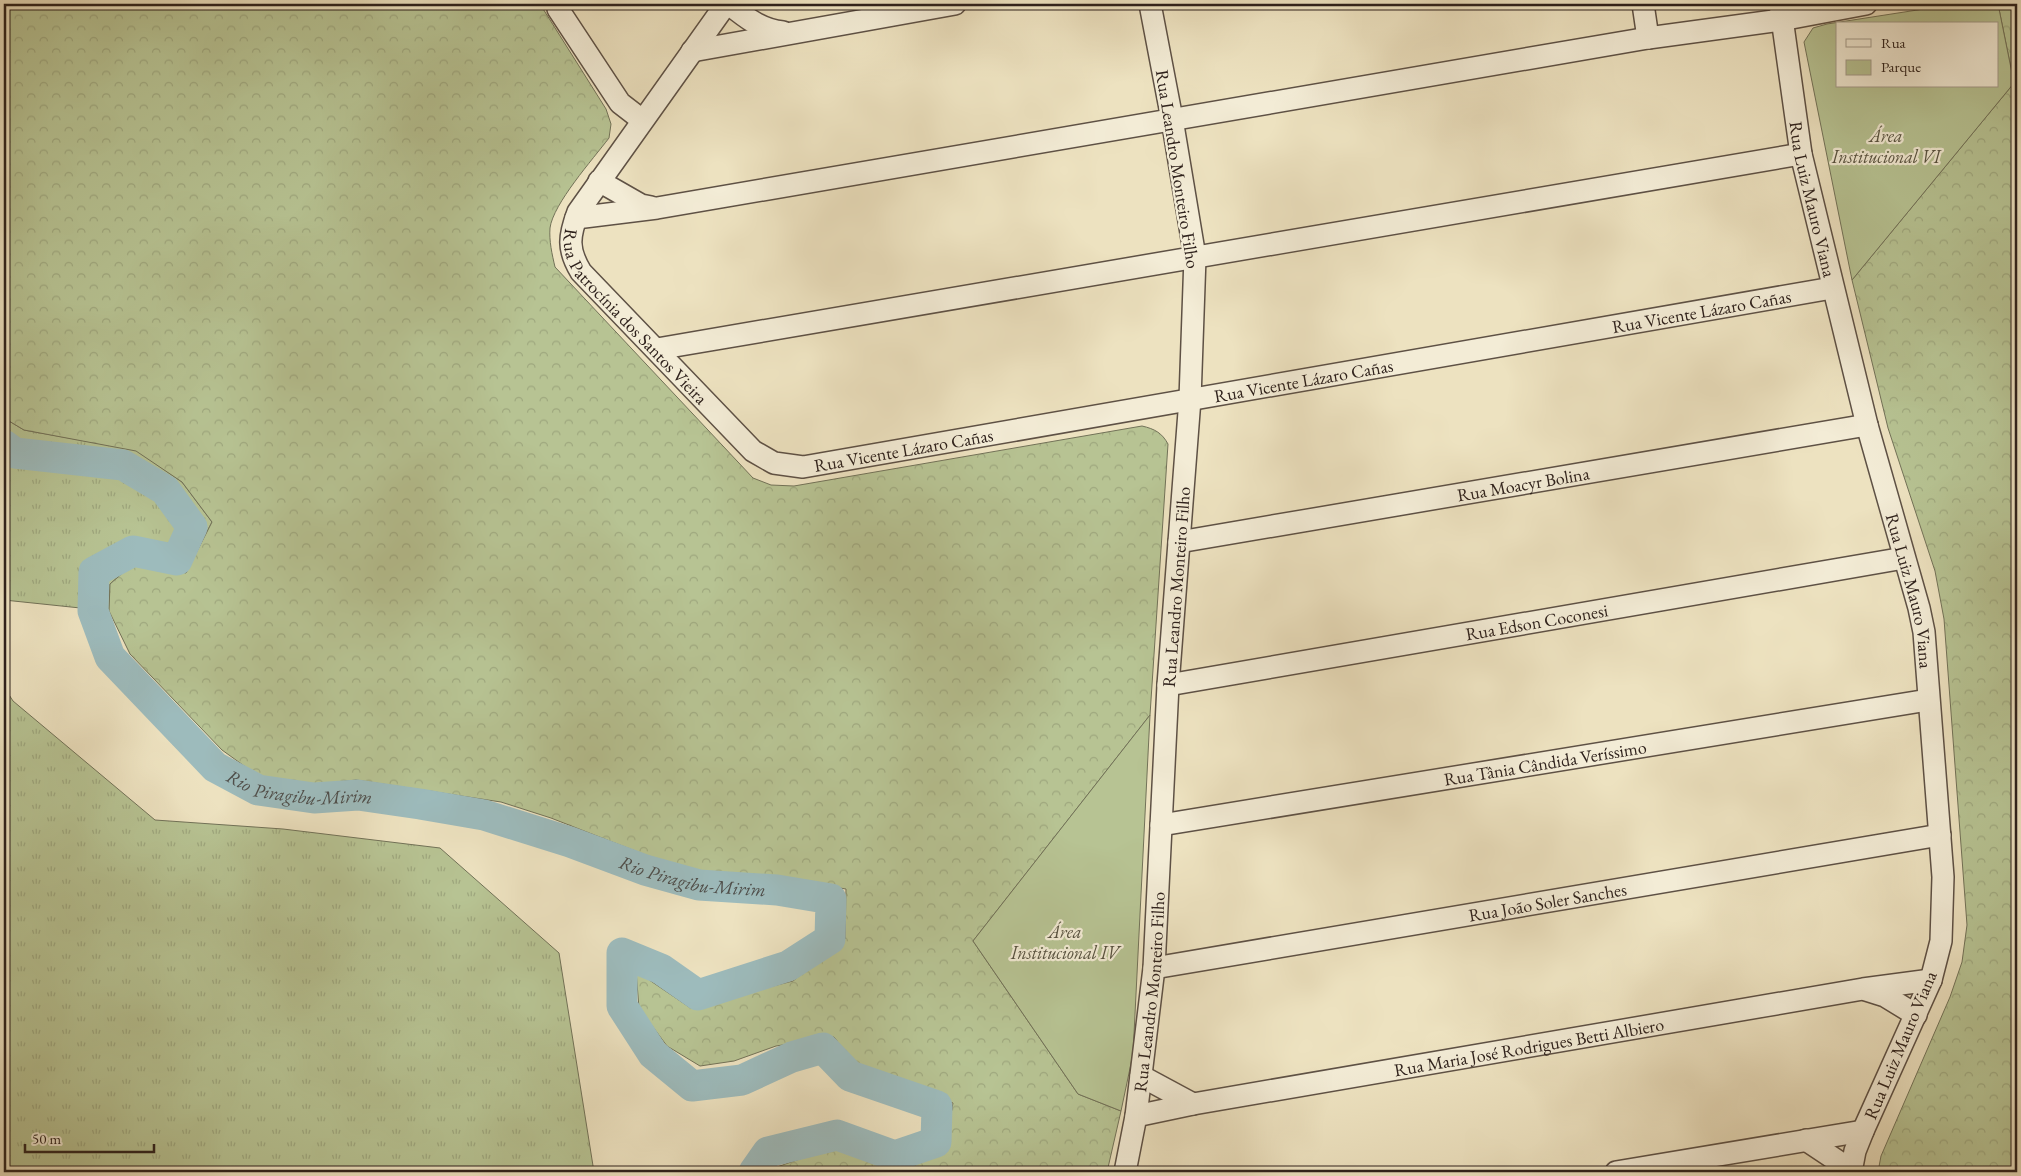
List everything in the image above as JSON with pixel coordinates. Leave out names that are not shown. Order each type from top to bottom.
[{"type":"street","points":[[558,4],[558,9],[620,103],[642,120]]},
{"type":"street","points":[[727,4],[760,26],[774,31],[788,32]]},
{"type":"street","name":"Rua Patrocínia dos Santos Vieira","points":[[727,4],[599,181],[576,218],[572,229],[571,242],[573,258],[581,272],[753,451],[774,463]]},
{"type":"street","points":[[692,51],[788,32],[955,4]]},
{"type":"street","name":"Rua Leandro Monteiro Filho","points":[[1125,1172],[1136,1116],[1154,968],[1168,685],[1190,399],[1195,257],[1172,119],[1150,4]]},
{"type":"street","points":[[1643,4],[1648,38]]},
{"type":"street","points":[[576,218],[657,208],[1648,38],[1780,12],[1866,4]]},
{"type":"street","name":"Rua Luiz Mauro Viana","points":[[1780,12],[1801,154],[1832,288],[1867,425],[1919,608],[1924,632],[1940,835],[1943,909],[1941,941],[1931,980],[1862,1131],[1851,1171]]},
{"type":"street","points":[[657,349],[1801,154]]},
{"type":"street","points":[[599,181],[641,205],[657,208]]},
{"type":"street","name":"Rua Vicente Lázaro Cañas","points":[[774,463],[803,467],[1832,288]]},
{"type":"street","name":"Rua Moacyr Bolina","points":[[1179,542],[1867,425]]},
{"type":"street","name":"Rua Edson Coconesi","points":[[1168,685],[1904,558]]},
{"type":"street","name":"Rua Tânia Cândida Veríssimo","points":[[1161,825],[1928,700]]},
{"type":"street","name":"Rua João Soler Sanches","points":[[1154,968],[1940,835]]},
{"type":"street","name":"Rua Maria José Rodrigues Betti Albiero","points":[[1136,1116],[1193,1104],[1863,989],[1931,980]]},
{"type":"street","name":"Rua Maria José Rodrigues Betti Albiero","points":[[1863,989],[1885,996],[1916,1015]]},
{"type":"street","points":[[1141,1076],[1193,1104]]},
{"type":"street","points":[[1616,1172],[1862,1131]]},
{"type":"street","points":[[1806,1140],[1851,1171]]},
{"type":"green space","points":[[4,4],[540,4],[606,109],[611,124],[609,138],[575,182],[553,218],[550,238],[555,267],[753,478],[771,485],[794,486],[1142,426],[1161,434],[1168,444],[1150,715],[973,941],[1078,1094],[1121,1111],[1107,1172],[771,1172],[774,1168],[834,1147],[898,1167],[944,1153],[953,1103],[856,1065],[834,1037],[776,1046],[734,1061],[700,1066],[667,1046],[639,1008],[636,971],[689,1007],[793,981],[845,939],[846,889],[752,874],[703,873],[648,856],[551,818],[501,802],[356,780],[306,786],[261,778],[222,750],[130,654],[109,611],[110,584],[134,563],[186,573],[212,522],[182,482],[136,451],[24,430],[4,418],[4,177],[7,164],[4,158]]},
{"type":"green space","name":"Área Institucional VI","points":[[1956,4],[1998,4],[2014,83],[1852,280],[1804,42],[1813,28],[1836,23],[1836,88],[1998,88],[1998,22],[1840,22]]},
{"type":"green space","points":[[1998,4],[2017,4],[2017,1172],[1878,1172],[1881,1156],[1950,997],[1962,962],[1967,925],[1944,619],[1935,571],[1888,428],[1852,280],[2014,83]]},
{"type":"green space","points":[[4,418],[24,430],[136,450],[182,482],[212,522],[186,573],[134,563],[110,584],[109,611],[4,600]]},
{"type":"green space","points":[[4,687],[13,701],[155,820],[283,829],[440,848],[559,953],[594,1172],[4,1172]]},
{"type":"green space","name":"Área Institucional IV","points":[[1150,715],[1133,1054],[1121,1111],[1078,1094],[973,941]]},
{"type":"waterway","name":"Rio Piragibu-Mirim","points":[[4,445],[15,453],[123,465],[165,490],[192,527],[177,560],[133,551],[94,572],[93,611],[110,657],[215,767],[258,790],[314,798],[358,795],[484,815],[570,842],[645,870],[699,885],[777,890],[831,899],[830,939],[788,966],[698,995],[661,969],[622,953],[622,1006],[653,1054],[692,1086],[742,1080],[792,1057],[823,1048],[850,1076],[937,1106],[936,1142],[895,1156],[837,1135],[768,1152],[754,1172]]}]
